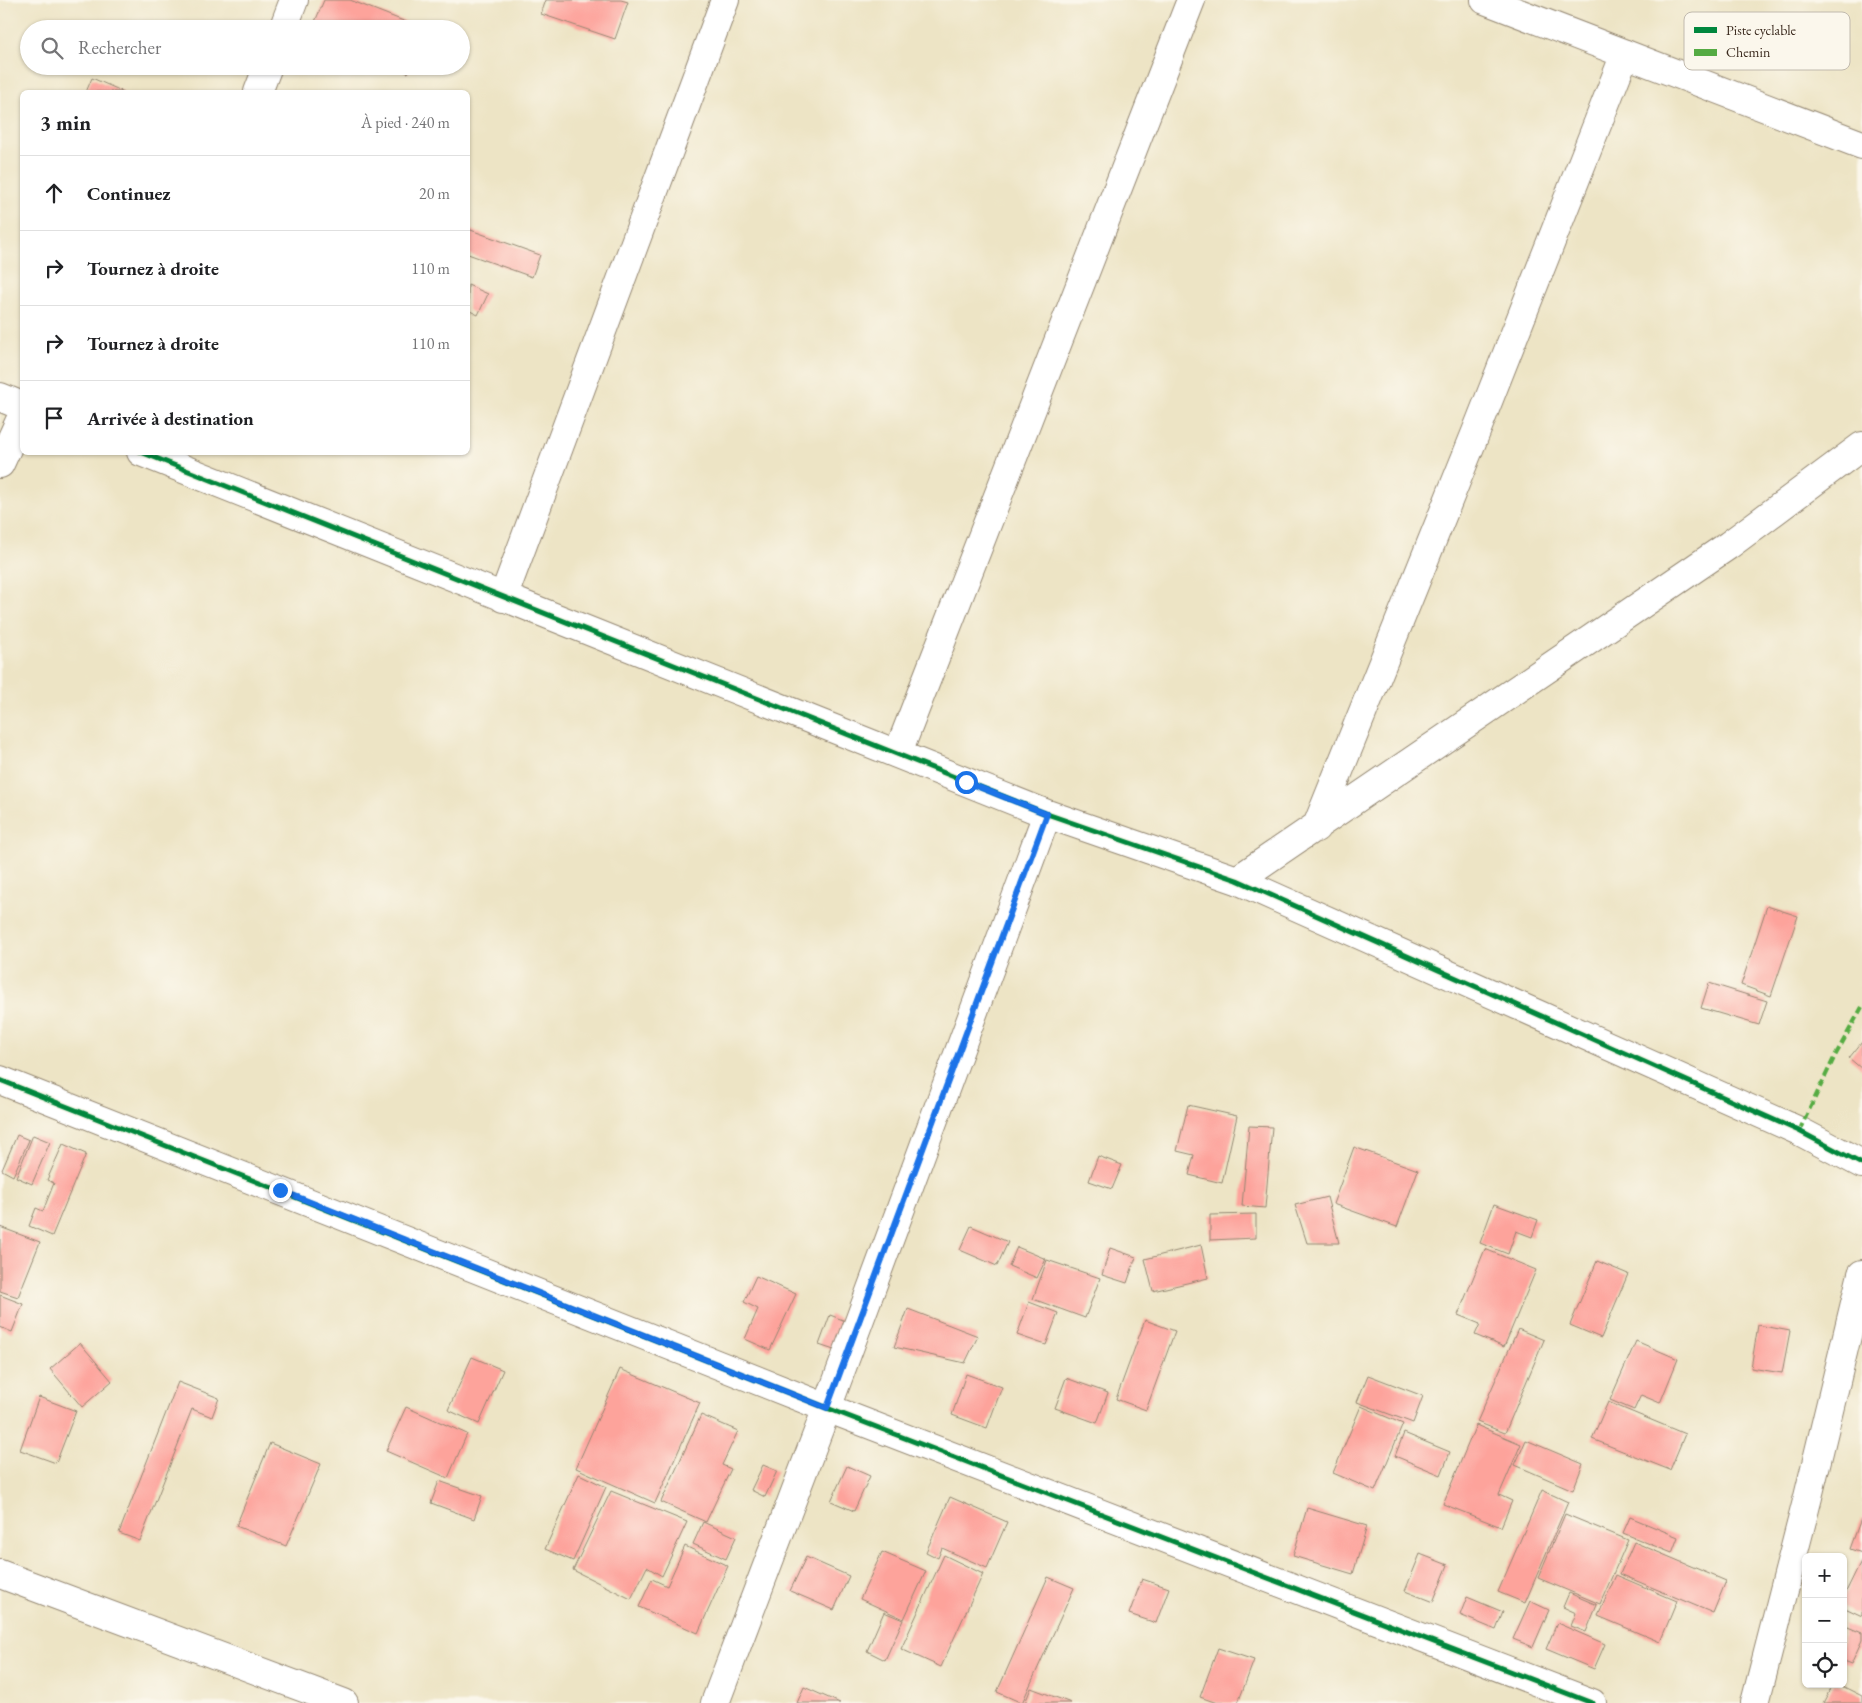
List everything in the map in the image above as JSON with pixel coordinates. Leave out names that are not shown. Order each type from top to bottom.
[{"type":"street","points":[[286,20],[294,0]]},
{"type":"street","points":[[503,598],[725,0]]},
{"type":"street","points":[[898,753],[1191,0]]},
{"type":"street","points":[[1484,0],[1862,145]]},
{"type":"street","points":[[1316,828],[1625,54]]},
{"type":"street","points":[[259,90],[265,75]]},
{"type":"street","points":[[0,397],[20,405]]},
{"type":"street","points":[[0,464],[20,420]]},
{"type":"street","points":[[1237,880],[1729,545],[1862,446]]},
{"type":"street","points":[[148,455],[1047,814],[1237,880],[1800,1131],[1862,1164]]},
{"type":"street","points":[[715,1703],[827,1408],[1047,814]]},
{"type":"street","points":[[0,1080],[827,1408],[1592,1703]]},
{"type":"street","points":[[1755,1703],[1808,1497],[1862,1274]]},
{"type":"street","points":[[0,1574],[305,1698],[344,1703]]},
{"type":"building","points":[[324,0],[350,0],[401,20],[316,20]]},
{"type":"building","points":[[546,0],[621,0],[628,2],[615,39],[541,14]]},
{"type":"building","points":[[92,78],[119,90],[87,90]]},
{"type":"building","points":[[470,230],[540,255],[532,277],[470,255]]},
{"type":"building","points":[[470,286],[488,294],[478,315],[470,311]]},
{"type":"building","points":[[1767,906],[1798,916],[1771,996],[1741,985]]},
{"type":"building","points":[[1709,983],[1767,1001],[1759,1025],[1701,1008]]},
{"type":"building","points":[[1862,1042],[1862,1069],[1849,1058]]},
{"type":"building","points":[[1188,1105],[1237,1116],[1222,1183],[1189,1175],[1194,1155],[1177,1151]]},
{"type":"building","points":[[1249,1126],[1272,1127],[1265,1208],[1242,1206]]},
{"type":"building","points":[[17,1135],[29,1140],[13,1176],[2,1170]]},
{"type":"building","points":[[33,1135],[50,1142],[32,1184],[16,1177]]},
{"type":"building","points":[[63,1144],[86,1154],[52,1236],[29,1226],[36,1208],[43,1211],[54,1183],[47,1180]]},
{"type":"building","points":[[1354,1147],[1418,1170],[1397,1227],[1333,1204]]},
{"type":"building","points":[[1098,1156],[1122,1165],[1112,1189],[1089,1181]]},
{"type":"building","points":[[1327,1197],[1339,1243],[1307,1243],[1295,1205]]},
{"type":"building","points":[[1494,1204],[1538,1220],[1532,1237],[1516,1231],[1508,1254],[1480,1243]]},
{"type":"building","points":[[1256,1214],[1256,1238],[1210,1240],[1210,1215]]},
{"type":"building","points":[[971,1226],[1008,1242],[997,1266],[960,1250]]},
{"type":"building","points":[[0,1227],[40,1242],[18,1297],[0,1291]]},
{"type":"building","points":[[1201,1245],[1208,1278],[1153,1291],[1145,1259]]},
{"type":"building","points":[[1017,1247],[1046,1259],[1037,1278],[1009,1266]]},
{"type":"building","points":[[1110,1248],[1136,1257],[1127,1283],[1102,1275]]},
{"type":"building","points":[[1485,1249],[1536,1270],[1504,1347],[1475,1335],[1480,1324],[1458,1315]]},
{"type":"building","points":[[1047,1260],[1100,1278],[1085,1318],[1033,1299]]},
{"type":"building","points":[[1597,1261],[1628,1274],[1601,1338],[1570,1325]]},
{"type":"building","points":[[756,1276],[796,1294],[770,1350],[745,1339],[758,1309],[744,1302]]},
{"type":"building","points":[[0,1295],[23,1304],[12,1332],[0,1327]]},
{"type":"building","points":[[1029,1302],[1058,1313],[1046,1345],[1017,1335]]},
{"type":"building","points":[[908,1309],[978,1336],[965,1363],[894,1347]]},
{"type":"building","points":[[830,1315],[856,1325],[846,1354],[819,1345]]},
{"type":"building","points":[[1145,1320],[1175,1331],[1146,1410],[1116,1399]]},
{"type":"building","points":[[1758,1325],[1790,1331],[1782,1373],[1751,1368]]},
{"type":"building","points":[[1518,1329],[1544,1340],[1505,1433],[1477,1422]]},
{"type":"building","points":[[1636,1341],[1678,1359],[1660,1403],[1641,1395],[1634,1410],[1610,1400]]},
{"type":"building","points":[[80,1343],[112,1381],[82,1407],[50,1369]]},
{"type":"building","points":[[472,1357],[503,1370],[479,1424],[448,1410]]},
{"type":"building","points":[[620,1369],[700,1403],[655,1503],[576,1468]]},
{"type":"building","points":[[966,1374],[1002,1387],[987,1428],[952,1415]]},
{"type":"building","points":[[1368,1375],[1423,1396],[1413,1423],[1357,1402]]},
{"type":"building","points":[[1066,1378],[1108,1393],[1097,1423],[1055,1408]]},
{"type":"building","points":[[178,1382],[219,1398],[212,1417],[192,1409],[140,1541],[119,1533]]},
{"type":"building","points":[[39,1397],[76,1411],[56,1463],[20,1450]]},
{"type":"building","points":[[1608,1402],[1685,1434],[1670,1470],[1592,1439]]},
{"type":"building","points":[[1361,1406],[1403,1424],[1375,1491],[1333,1473]]},
{"type":"building","points":[[406,1407],[467,1434],[448,1478],[386,1451]]},
{"type":"building","points":[[701,1415],[738,1431],[722,1465],[731,1469],[706,1522],[661,1502]]},
{"type":"building","points":[[1476,1425],[1521,1444],[1499,1495],[1512,1501],[1501,1527],[1443,1504]]},
{"type":"building","points":[[1404,1433],[1450,1452],[1441,1475],[1395,1456]]},
{"type":"building","points":[[1526,1440],[1583,1464],[1573,1490],[1515,1465]]},
{"type":"building","points":[[270,1443],[321,1464],[286,1546],[236,1526]]},
{"type":"building","points":[[763,1465],[777,1471],[765,1497],[751,1490]]},
{"type":"building","points":[[847,1466],[870,1476],[854,1511],[831,1501]]},
{"type":"building","points":[[579,1474],[606,1487],[573,1561],[545,1549]]},
{"type":"building","points":[[439,1481],[482,1496],[474,1519],[431,1503]]},
{"type":"building","points":[[1542,1490],[1568,1502],[1525,1603],[1498,1592]]},
{"type":"building","points":[[611,1491],[687,1522],[662,1576],[647,1567],[631,1599],[573,1570]]},
{"type":"building","points":[[950,1497],[1007,1522],[987,1568],[942,1548],[938,1558],[926,1552]]},
{"type":"building","points":[[1307,1508],[1367,1526],[1353,1574],[1293,1556]]},
{"type":"building","points":[[1565,1514],[1628,1540],[1600,1604],[1538,1578]]},
{"type":"building","points":[[1862,1516],[1862,1553],[1850,1549]]},
{"type":"building","points":[[1630,1517],[1678,1537],[1672,1553],[1623,1533]]},
{"type":"building","points":[[703,1522],[736,1537],[726,1559],[693,1544]]},
{"type":"building","points":[[1634,1542],[1726,1581],[1713,1613],[1620,1574]]},
{"type":"building","points":[[685,1546],[728,1566],[698,1633],[639,1607],[652,1579],[667,1586]]},
{"type":"building","points":[[882,1552],[926,1571],[904,1619],[860,1599]]},
{"type":"building","points":[[1420,1554],[1448,1565],[1433,1602],[1405,1591]]},
{"type":"building","points":[[944,1555],[983,1574],[941,1667],[901,1649]]},
{"type":"building","points":[[806,1557],[849,1576],[834,1610],[790,1591]]},
{"type":"building","points":[[1862,1559],[1862,1616],[1847,1609],[1847,1590]]},
{"type":"building","points":[[1616,1575],[1677,1601],[1660,1642],[1598,1616]]},
{"type":"building","points":[[1048,1577],[1074,1588],[1022,1703],[997,1692]]},
{"type":"building","points":[[1142,1579],[1169,1588],[1156,1623],[1129,1614]]},
{"type":"building","points":[[1569,1593],[1597,1605],[1586,1632],[1571,1626],[1576,1613],[1563,1607]]},
{"type":"building","points":[[1467,1597],[1503,1612],[1496,1630],[1460,1615]]},
{"type":"building","points":[[1530,1601],[1549,1610],[1533,1647],[1513,1639]]},
{"type":"building","points":[[884,1612],[903,1620],[885,1660],[867,1651]]},
{"type":"building","points":[[1557,1623],[1605,1644],[1594,1669],[1546,1649]]},
{"type":"building","points":[[1847,1627],[1862,1633],[1862,1640],[1851,1664],[1847,1662]]},
{"type":"building","points":[[1218,1648],[1254,1660],[1238,1703],[1217,1703],[1200,1697]]},
{"type":"building","points":[[804,1687],[840,1703],[797,1703]]},
{"type":"building","points":[[1031,1688],[1071,1703],[1025,1703]]},
{"type":"building","points":[[1831,1688],[1846,1688],[1862,1696],[1862,1703],[1823,1703]]},
{"type":"marked path","points":[[1799,1131],[1835,1056],[1862,1007]]},
{"type":"cycle path","points":[[149,455],[1047,814],[1237,880],[1799,1131],[1862,1164]]},
{"type":"cycle path","points":[[0,1080],[827,1408],[1592,1703]]},
{"type":"route","points":[[280,1190],[827,1408],[1047,814],[966,782]]}]
